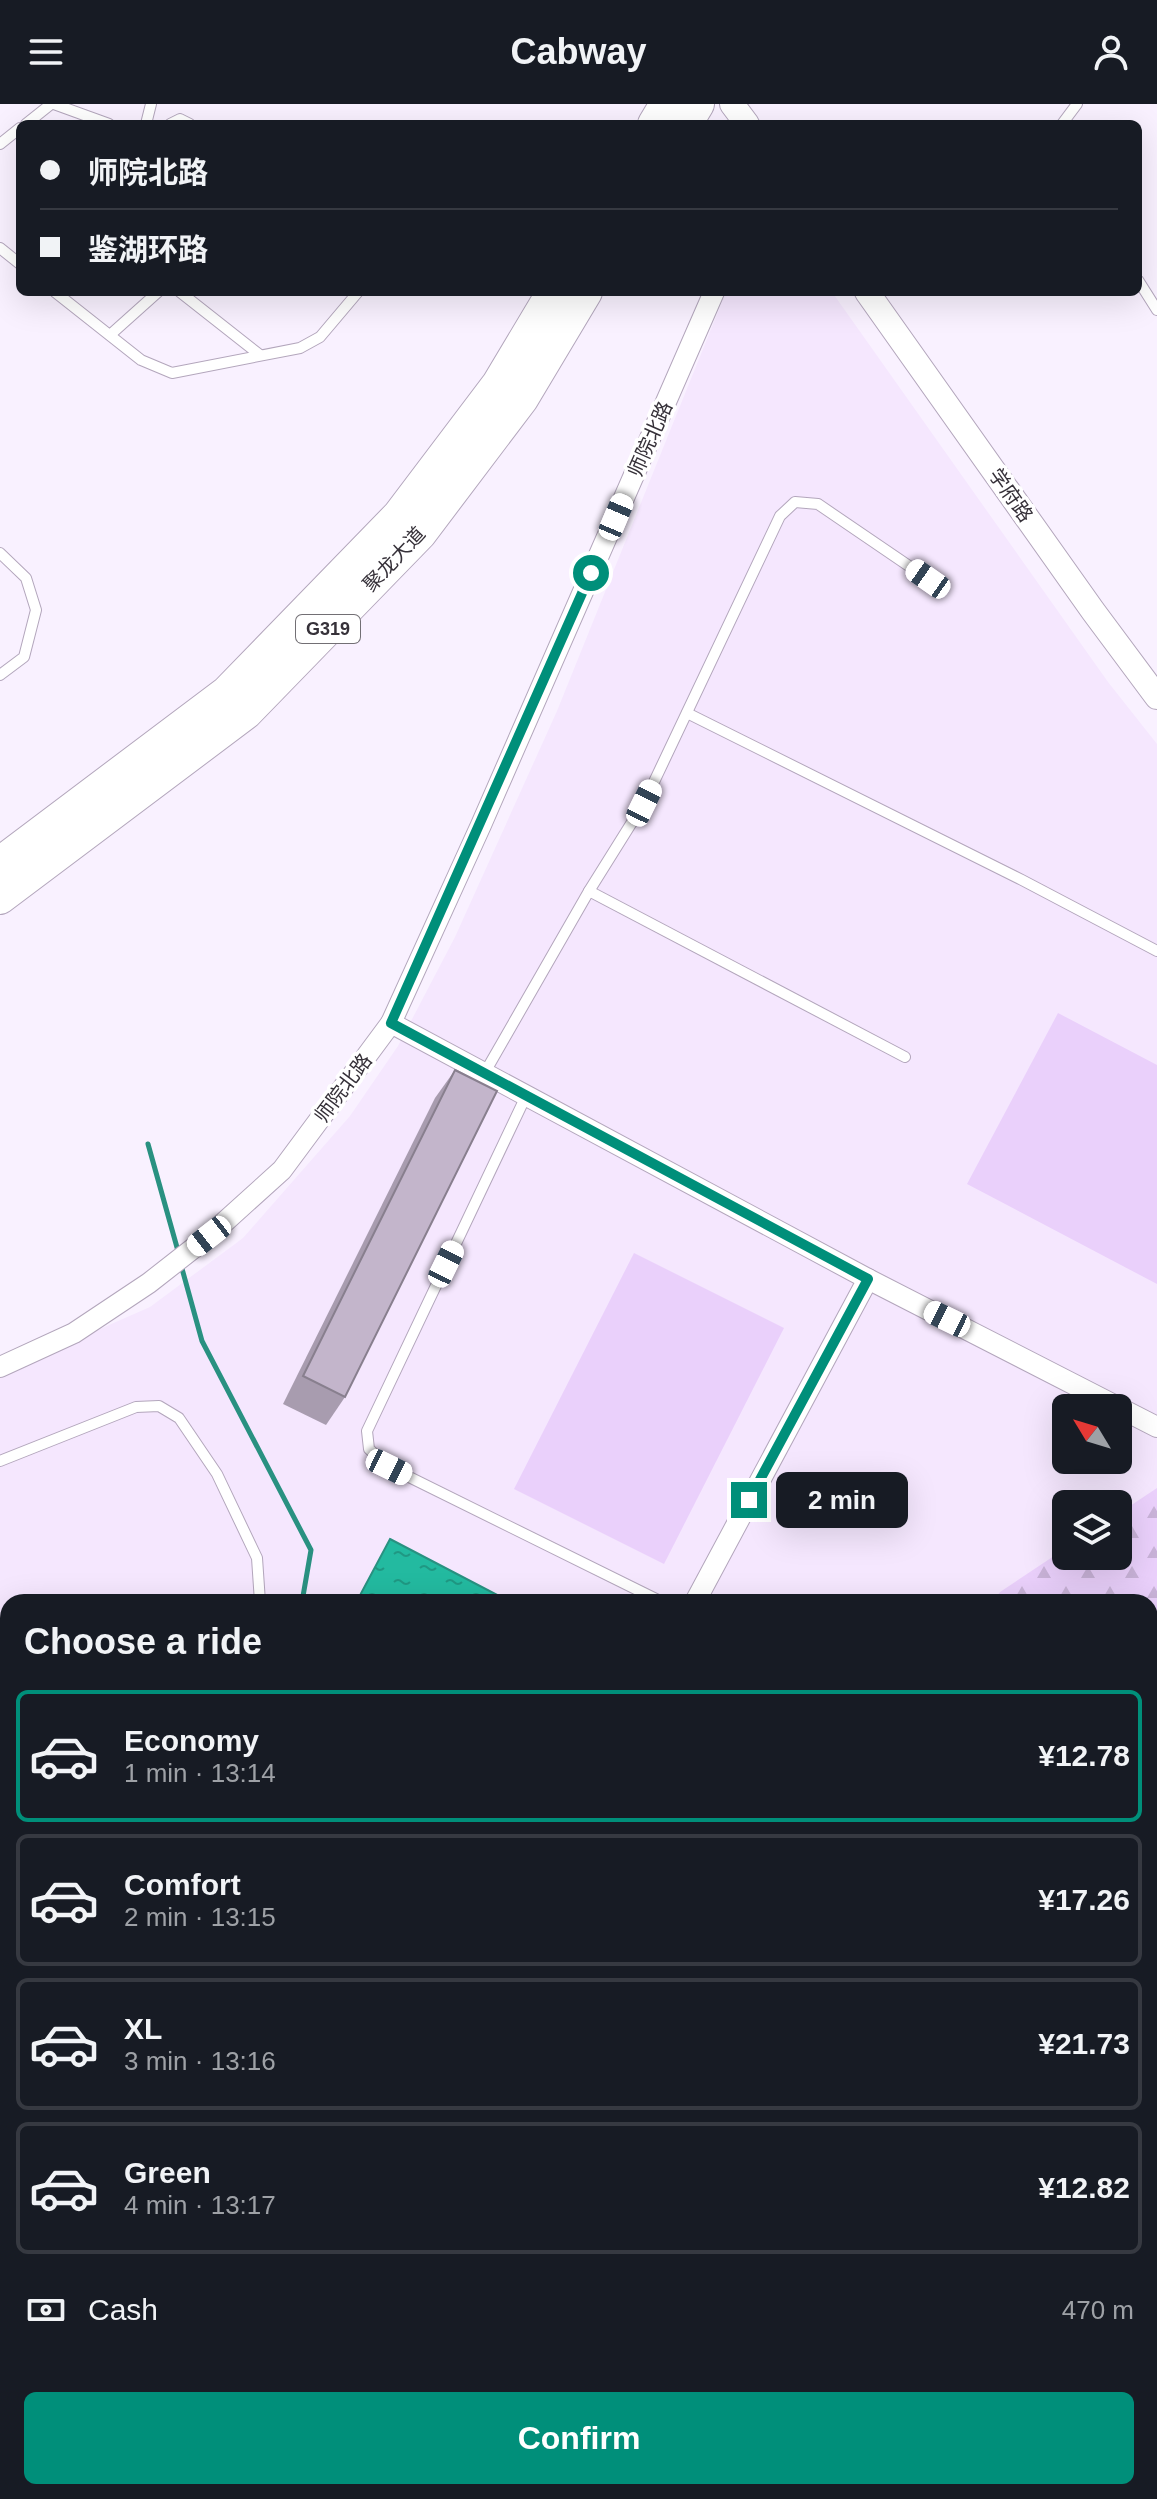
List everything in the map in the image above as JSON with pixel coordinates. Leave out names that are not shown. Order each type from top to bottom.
[{"type":"highway","name":"聚龙大道","points":[[0,863],[227,692],[389,526],[498,384],[551,296]]},
{"type":"highway","name":"聚龙大道","points":[[0,898],[246,713],[410,545],[522,399],[584,296]]},
{"type":"street","name":"师院北路","points":[[0,1367],[74,1333],[149,1283],[209,1236],[282,1170],[391,1023],[712,296]]},
{"type":"street","name":"学府路","points":[[870,296],[1157,697]]},
{"type":"street","points":[[391,1023],[868,1279],[1157,1427]]},
{"type":"street","points":[[699,1594],[868,1279]]},
{"type":"lane","points":[[31,120],[53,104],[98,120]]},
{"type":"lane","points":[[0,144],[16,131]]},
{"type":"lane","points":[[0,248],[16,261]]},
{"type":"lane","points":[[1142,286],[1157,310]]},
{"type":"lane","points":[[60,296],[141,360],[172,373],[300,348],[320,337],[355,296]]},
{"type":"lane","points":[[110,335],[154,296]]},
{"type":"lane","points":[[185,296],[260,355]]},
{"type":"lane","points":[[484,1074],[589,891],[644,803],[780,516],[795,502],[818,504],[928,579]]},
{"type":"lane","points":[[0,553],[26,578],[36,610],[24,657],[0,675]]},
{"type":"lane","points":[[687,713],[1157,951]]},
{"type":"lane","points":[[589,891],[905,1057]]},
{"type":"lane","points":[[526,1096],[367,1431],[369,1449],[389,1467],[646,1594]]},
{"type":"lane","points":[[0,1461],[136,1407],[159,1406],[179,1418],[217,1474],[257,1558],[259,1594]]},
{"type":"shaded area","points":[[724,296],[835,296],[1108,682],[1157,744],[1157,1594],[0,1594],[0,1373],[150,1307],[243,1238],[350,1116],[398,1046],[455,937],[557,711]]},
{"type":"green space","points":[[1058,1013],[1157,1065],[1157,1284],[967,1184]]},
{"type":"green space","points":[[634,1253],[784,1328],[664,1564],[514,1489]]},
{"type":"green space","points":[[1157,1488],[1157,1594],[998,1594],[1052,1557],[1052,1570],[1132,1570],[1132,1505]]},
{"type":"water","points":[[390,1539],[495,1594],[361,1594]]},
{"type":"building","points":[[455,1070],[497,1091],[345,1397],[303,1376]]},
{"type":"waterway","points":[[148,1144],[178,1251]]},
{"type":"waterway","points":[[181,1265],[202,1341],[311,1550],[303,1594]]},
{"type":"route","points":[[591,573],[391,1023],[868,1279],[749,1500]]}]
